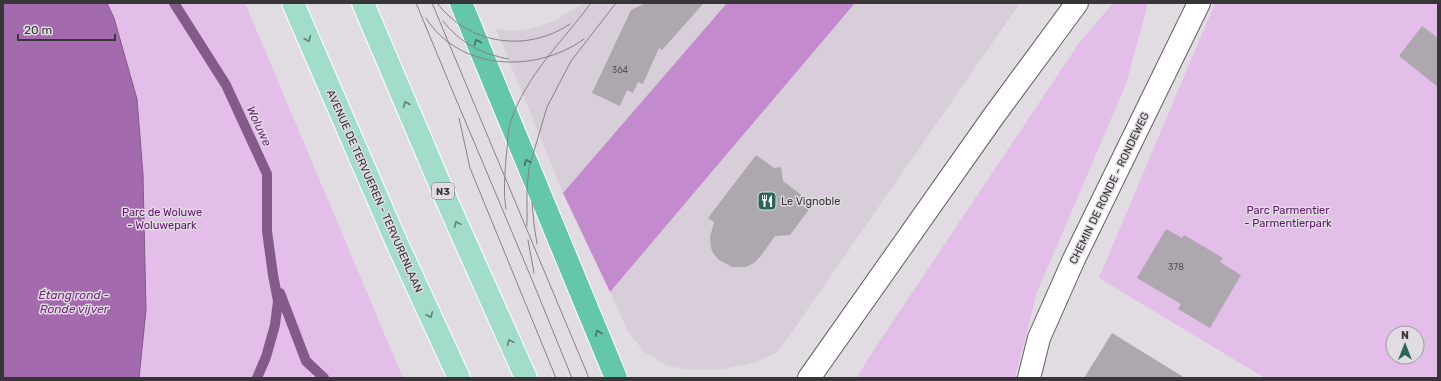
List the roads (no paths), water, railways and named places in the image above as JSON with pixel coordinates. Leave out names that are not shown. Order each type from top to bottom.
[{"type":"highway","points":[[461,3],[618,375]]},
{"type":"main road","name":"AVENUE DE TERVUEREN - TERVURENLAAN","points":[[293,3],[396,242],[456,374]]},
{"type":"main road","name":"N3","points":[[363,3],[450,208],[526,378]]},
{"type":"street","points":[[809,378],[993,117],[1077,3]]},
{"type":"street","name":"CHEMIN DE RONDE - RONDEWEG","points":[[1029,378],[1039,338],[1074,259],[1199,3]]},
{"type":"street","points":[[799,378],[823,357]]},
{"type":"water","name":"Étang rond - Ronde vijver","points":[[3,3],[107,3],[114,18],[137,99],[143,175],[146,310],[139,378],[3,378]]},
{"type":"waterway","name":"Woluwe","points":[[174,3],[226,85],[267,174],[267,231],[278,301],[275,325],[266,357],[257,378]]},
{"type":"waterway","name":"Woluwe","points":[[280,293],[306,361],[324,378]]},
{"type":"tram line","points":[[416,3],[572,378]]},
{"type":"tram line","points":[[432,3],[589,378]]},
{"type":"tram line","points":[[437,3],[450,17],[465,28],[482,36],[499,40],[517,41],[536,39],[553,33],[570,24]]},
{"type":"tram line","points":[[506,209],[504,184],[508,134],[511,121],[518,104],[526,88],[546,59],[591,3]]},
{"type":"tram line","points":[[527,226],[527,189],[529,168],[547,107],[571,61],[616,3]]},
{"type":"tram line","points":[[426,18],[440,36],[458,49],[478,57],[499,62],[522,62],[544,58],[565,50],[584,39]]},
{"type":"tram line","points":[[443,21],[457,36],[472,46],[481,51],[509,59]]},
{"type":"tram line","points":[[459,118],[470,168],[556,378]]},
{"type":"tram line","points":[[532,202],[537,244]]},
{"type":"tram line","points":[[528,240],[534,273]]},
{"type":"place","name":"Le Vignoble","points":[[767,201]]},
{"type":"park label","name":"Parc Parmentier - Parmentierpark","points":[[1288,216]]},
{"type":"park label","name":"Parc de Woluwe - Woluwepark","points":[[162,218]]}]
